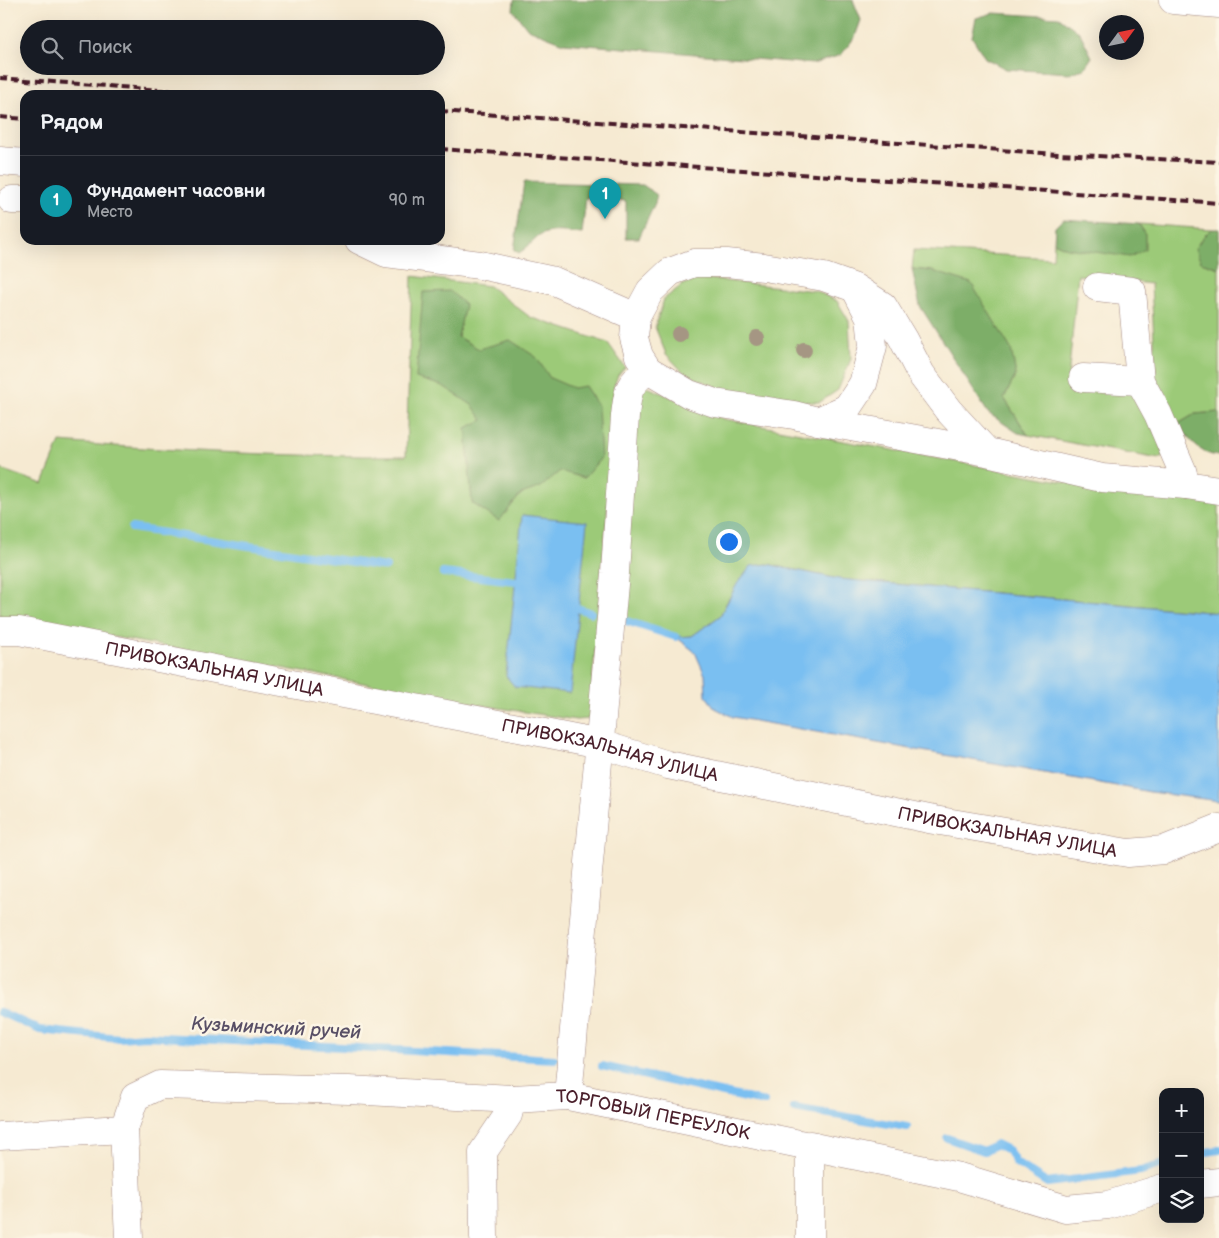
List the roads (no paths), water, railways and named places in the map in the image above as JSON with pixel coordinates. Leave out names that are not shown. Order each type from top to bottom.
[{"type":"street","points":[[1173,0],[1219,4]]},
{"type":"street","points":[[0,161],[20,163]]},
{"type":"street","points":[[369,245],[386,253],[418,249],[554,281],[636,317]]},
{"type":"street","points":[[986,452],[948,410],[921,374],[903,339],[882,306],[855,288],[824,277],[764,267],[727,263],[694,263],[670,272],[650,291],[636,317],[634,338],[639,356],[648,370],[689,394],[715,403],[751,410],[794,415],[986,452],[1102,478],[1186,485],[1219,490]]},
{"type":"street","points":[[1097,287],[1132,291],[1140,381],[1158,414],[1182,470],[1186,485]]},
{"type":"street","points":[[818,421],[847,408],[862,384],[873,346],[870,318],[855,288]]},
{"type":"street","points":[[568,1096],[600,744],[620,504],[625,416],[628,396],[634,381],[648,370]]},
{"type":"street","points":[[1083,378],[1140,381]]},
{"type":"street","name":"ПРИВОКЗАЛЬНАЯ УЛИЦА","points":[[0,631],[28,632],[600,744],[668,765],[934,820],[1128,852],[1164,850],[1219,828]]},
{"type":"street","name":"ТОРГОВЫЙ ПЕРЕУЛОК","points":[[124,1129],[135,1097],[160,1085],[349,1090],[512,1099],[568,1096],[959,1177],[1066,1209],[1108,1205],[1159,1189]]},
{"type":"street","points":[[484,1238],[483,1152],[508,1115],[512,1099]]},
{"type":"street","points":[[0,1136],[124,1129],[129,1238]]},
{"type":"street","points":[[810,1145],[810,1238]]},
{"type":"street","points":[[1204,1184],[1219,1182]]},
{"type":"water","points":[[522,515],[587,522],[570,693],[515,687],[506,676]]},
{"type":"water","points":[[767,564],[839,579],[1219,613],[1219,801],[1150,792],[733,717],[715,708],[706,696],[705,675],[695,652],[676,637],[692,636],[720,616],[737,584],[751,566]]},
{"type":"waterway","points":[[132,528],[386,567]]},
{"type":"waterway","points":[[443,573],[516,581],[525,585]]},
{"type":"waterway","points":[[569,605],[591,613]]},
{"type":"waterway","points":[[623,620],[676,637]]},
{"type":"waterway","name":"Кузьминский ручей","points":[[0,1012],[40,1030],[119,1038],[145,1036],[554,1059]]},
{"type":"waterway","name":"Кузьминский ручей","points":[[602,1066],[764,1102]]},
{"type":"waterway","name":"Кузьминский ручей","points":[[794,1108],[907,1127]]},
{"type":"waterway","name":"Кузьминский ручей","points":[[947,1138],[984,1151],[996,1144],[1008,1150],[1016,1163],[1047,1183],[1141,1171],[1159,1165]]},
{"type":"waterway","name":"Кузьминский ручей","points":[[1204,1152],[1219,1150]]},
{"type":"railway","points":[[0,78],[160,90]]},
{"type":"railway","points":[[445,111],[1058,154],[1219,162]]},
{"type":"railway","points":[[0,117],[20,119]]},
{"type":"railway","points":[[445,149],[1219,203]]},
{"type":"place","name":"Фундамент часовни","points":[[605,219]]}]
